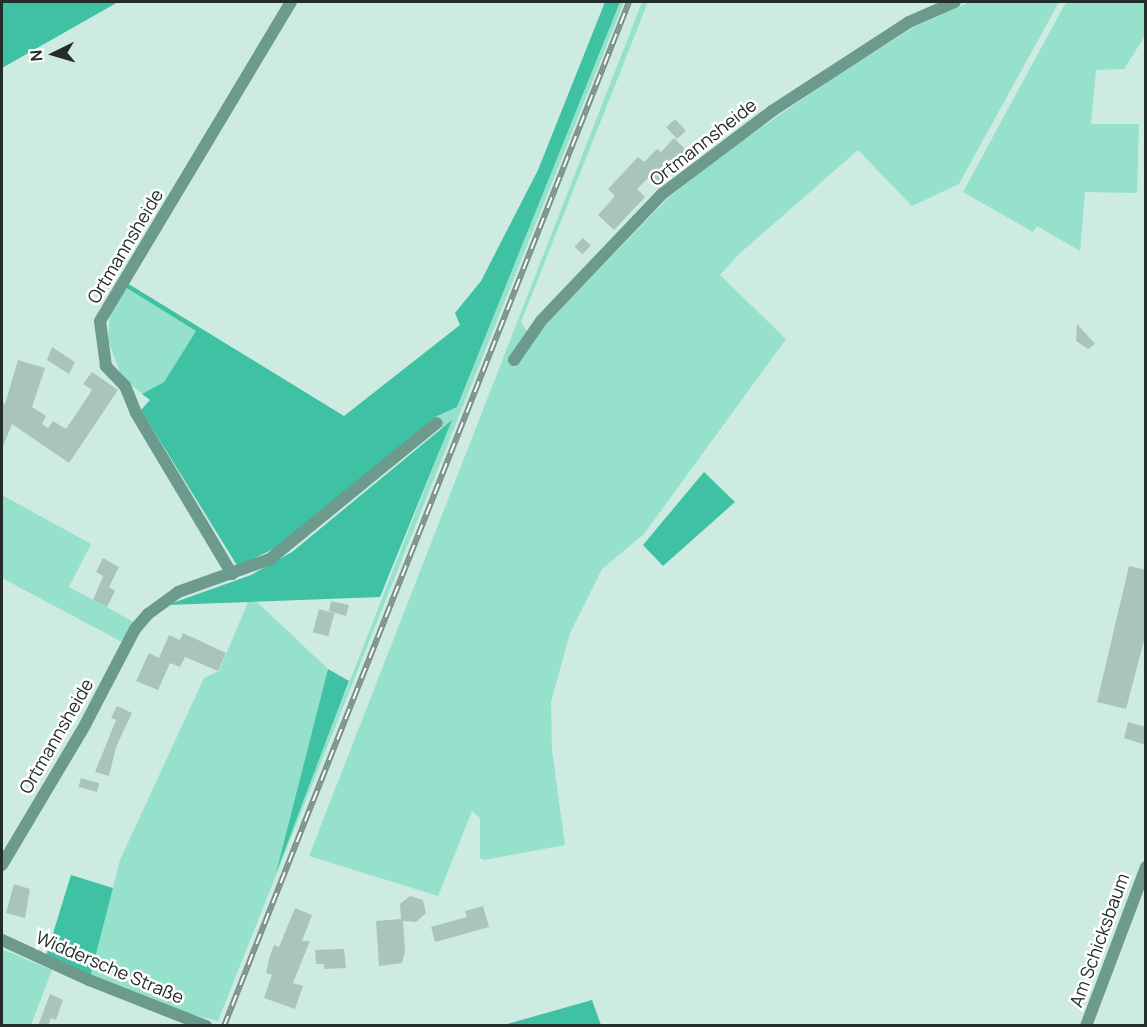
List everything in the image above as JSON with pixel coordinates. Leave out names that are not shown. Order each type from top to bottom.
[{"type":"street","name":"Ortmannsheide","points":[[232,574],[136,413],[125,386],[106,366],[100,321],[291,2]]},
{"type":"street","name":"Ortmannsheide","points":[[514,360],[541,321],[662,194],[771,111],[909,22],[955,2]]},
{"type":"street","name":"Ortmannsheide","points":[[2,865],[85,725],[135,629],[166,598],[270,559],[437,423]]},
{"type":"street","name":"Am Schicksbaum","points":[[1086,1026],[1146,867]]},
{"type":"street","name":"Widdersche Straße","points":[[2,940],[89,980],[206,1026]]},
{"type":"green space","points":[[2,2],[118,2],[2,68]]},
{"type":"green space","points":[[605,2],[620,2],[457,407],[435,417],[279,546],[238,567],[141,410],[150,400],[142,394],[164,382],[196,331],[125,287],[127,283],[344,416],[460,325],[455,313],[481,281],[538,170]]},
{"type":"green space","points":[[620,2],[624,2],[218,1021],[179,1011],[90,977],[120,860],[204,678],[219,671],[248,602],[257,602],[328,669],[278,866],[451,421],[442,428],[435,417],[457,407]]},
{"type":"green space","points":[[642,2],[648,2],[521,322],[527,332],[508,363],[516,367],[539,332],[667,199],[721,155],[832,79],[914,27],[970,2],[1059,2],[959,184],[912,206],[858,150],[739,254],[720,275],[786,339],[644,534],[602,569],[570,633],[551,702],[552,750],[565,845],[484,860],[480,858],[480,818],[472,811],[438,896],[309,856]]},
{"type":"green space","points":[[1066,2],[1145,2],[1145,36],[1124,69],[1096,70],[1091,124],[1139,124],[1137,193],[1085,192],[1080,251],[1037,226],[1033,232],[963,192]]},
{"type":"green space","points":[[125,287],[196,331],[164,382],[142,394],[122,377],[108,341],[110,312]]},
{"type":"green space","points":[[452,420],[380,597],[167,605],[251,575],[292,552]]},
{"type":"green space","points":[[704,472],[735,502],[663,566],[643,545]]},
{"type":"green space","points":[[2,495],[91,544],[69,587],[134,622],[122,642],[2,578]]},
{"type":"green space","points":[[328,669],[349,681],[276,873]]},
{"type":"green space","points":[[71,875],[113,888],[90,977],[46,956]]},
{"type":"green space","points":[[2,949],[52,970],[31,1025],[2,1025]]},
{"type":"green space","points":[[592,1000],[601,1025],[504,1025]]},
{"type":"building","points":[[675,119],[686,131],[677,139],[666,127]]},
{"type":"building","points":[[674,138],[688,152],[659,182],[651,175],[637,189],[645,197],[614,230],[598,215],[615,196],[608,189],[638,157],[644,162],[657,149],[661,152]]},
{"type":"building","points":[[583,238],[591,246],[582,254],[575,246]]},
{"type":"building","points":[[1077,324],[1095,344],[1088,349],[1076,341]]},
{"type":"building","points":[[52,347],[75,362],[69,374],[47,360]]},
{"type":"building","points":[[18,360],[45,368],[32,407],[46,416],[42,424],[48,428],[53,421],[66,429],[92,390],[83,384],[92,372],[118,390],[69,463],[12,424],[2,449],[2,403],[5,404]]},
{"type":"building","points":[[103,558],[119,567],[109,587],[115,591],[107,607],[93,600],[103,576],[96,572]]},
{"type":"building","points":[[1129,566],[1146,570],[1146,633],[1126,709],[1097,702]]},
{"type":"building","points":[[331,601],[349,605],[346,616],[329,611]]},
{"type":"building","points":[[319,609],[334,613],[328,636],[313,632]]},
{"type":"building","points":[[183,633],[226,653],[218,671],[185,657],[180,667],[170,663],[158,690],[136,681],[149,653],[159,658],[169,635],[180,640]]},
{"type":"building","points":[[117,706],[132,713],[116,747],[109,776],[95,772],[116,720],[111,718]]},
{"type":"building","points":[[1128,722],[1146,727],[1146,745],[1124,738]]},
{"type":"building","points":[[81,778],[99,783],[97,792],[79,787]]},
{"type":"building","points":[[14,884],[30,889],[25,918],[6,913]]},
{"type":"building","points":[[410,896],[423,900],[426,913],[416,922],[403,921],[405,951],[402,963],[379,966],[376,921],[401,919],[400,904]]},
{"type":"building","points":[[483,906],[489,927],[435,942],[431,927],[467,917],[465,911]]},
{"type":"building","points":[[295,908],[312,915],[302,941],[310,941],[293,983],[303,986],[295,1009],[264,998],[272,975],[266,973],[269,959],[274,945],[279,947]]},
{"type":"building","points":[[344,949],[346,968],[324,969],[324,964],[316,964],[315,950]]},
{"type":"building","points":[[50,994],[63,1000],[56,1020],[51,1018],[48,1026],[38,1026]]},
{"type":"railway","points":[[224,1026],[629,2]]}]
